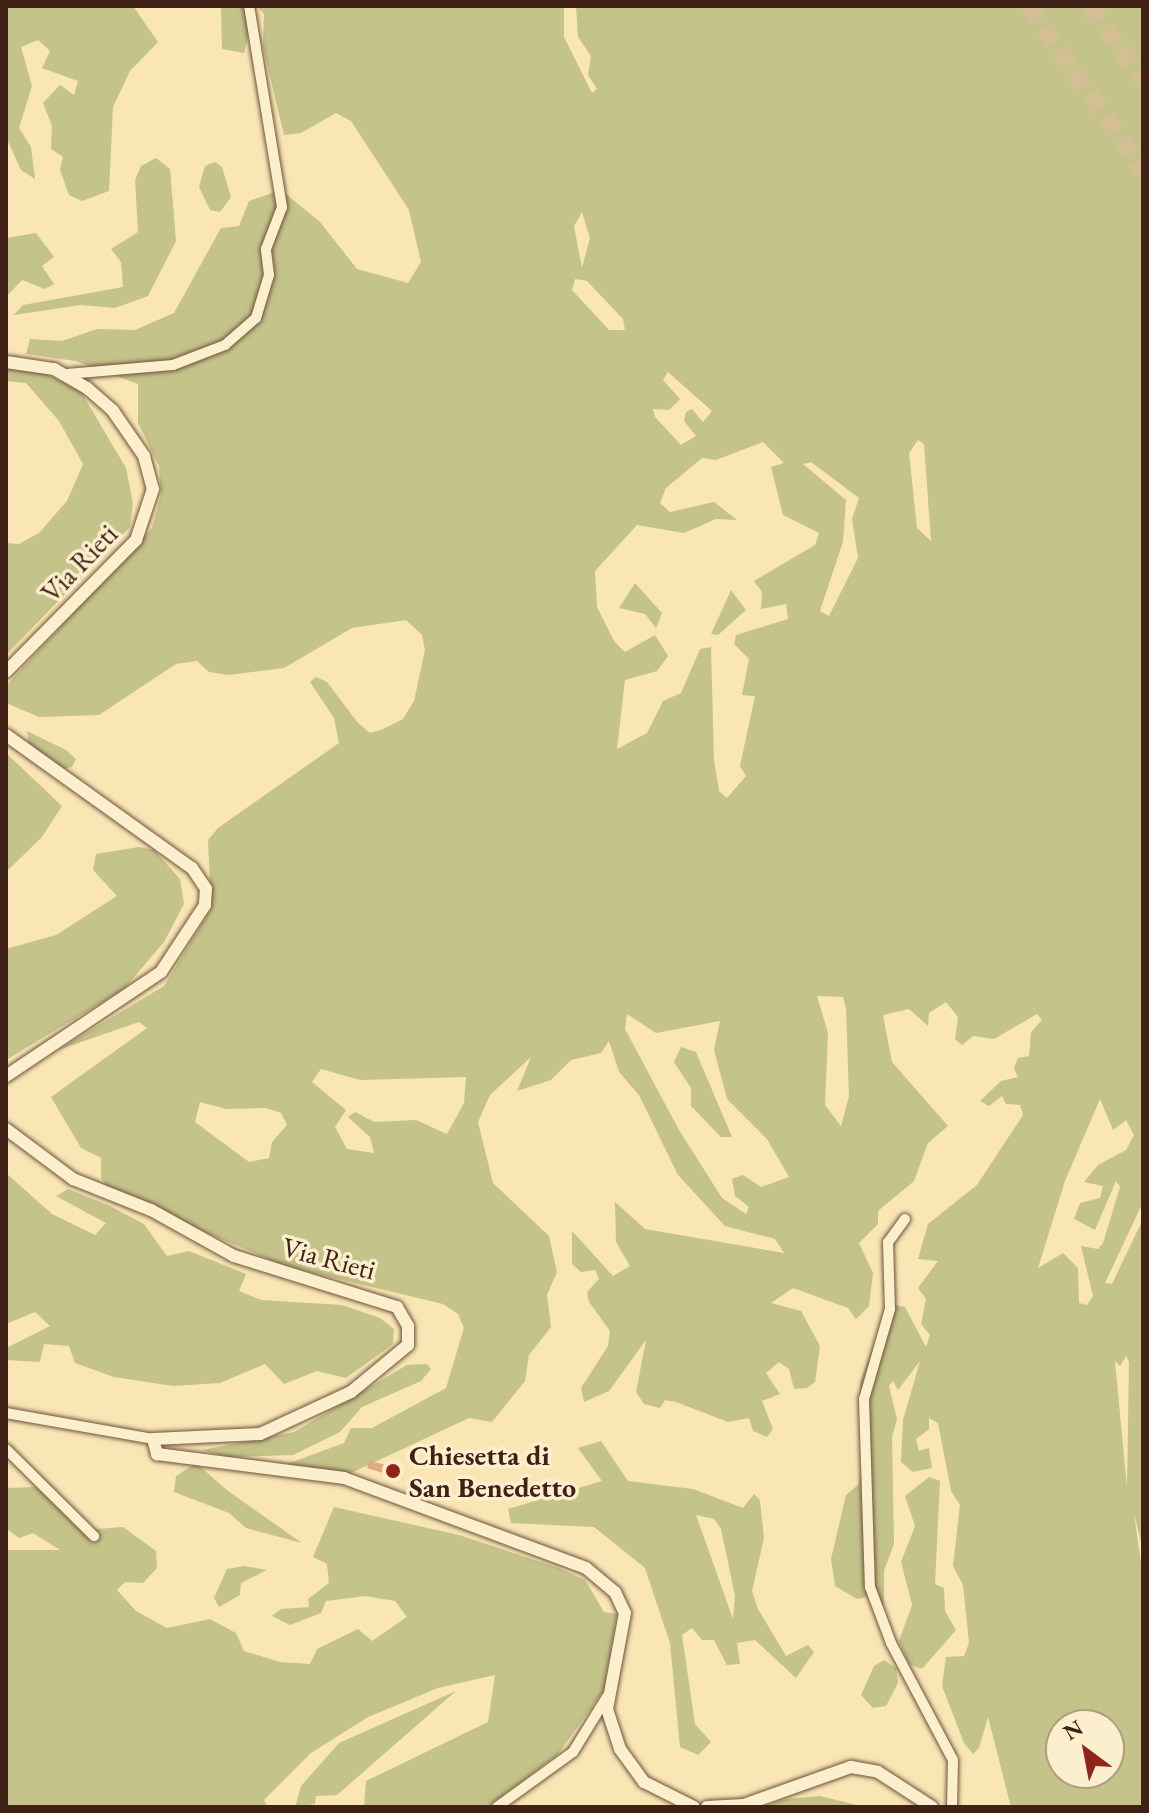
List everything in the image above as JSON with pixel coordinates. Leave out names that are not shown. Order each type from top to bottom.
[{"type":"street","points":[[67,374],[173,365],[225,345],[256,318],[269,275],[266,249],[282,207],[249,6]]},
{"type":"street","name":"Via Rieti","points":[[6,362],[67,374],[113,411],[144,456],[153,489],[150,510],[136,540],[6,672]]},
{"type":"street","points":[[6,735],[192,868],[206,889],[205,905],[161,972],[6,1076]]},
{"type":"street","name":"Via Rieti","points":[[6,1129],[73,1179],[151,1210],[234,1256],[384,1298],[405,1316],[409,1335],[400,1357],[303,1419],[231,1439],[153,1439]]},
{"type":"street","points":[[905,1219],[888,1242],[890,1309],[864,1399],[870,1587],[891,1643],[953,1760],[952,1807]]},
{"type":"street","points":[[6,1413],[153,1439],[162,1459],[344,1478],[586,1568],[615,1592],[625,1613],[607,1709],[620,1749],[644,1782],[676,1803],[694,1807]]},
{"type":"street","points":[[6,1449],[94,1536]]},
{"type":"street","points":[[497,1807],[573,1752],[610,1691]]},
{"type":"street","points":[[707,1807],[744,1805],[851,1767],[878,1772],[932,1807]]},
{"type":"shaded area","points":[[6,6],[133,6],[158,42],[130,71],[113,107],[109,191],[82,201],[69,195],[60,170],[63,157],[51,149],[52,126],[43,103],[60,85],[74,95],[78,81],[42,68],[50,51],[38,40],[21,47],[32,86],[19,128],[31,147],[35,179],[21,170],[6,137]]},
{"type":"shaded area","points":[[221,6],[256,6],[244,53],[222,49]]},
{"type":"shaded area","points":[[257,6],[564,6],[564,37],[592,93],[597,89],[588,75],[591,56],[578,37],[576,6],[1143,6],[1143,1202],[1105,1283],[1112,1284],[1143,1219],[1143,1549],[1134,1514],[1143,1577],[1143,1807],[1011,1807],[988,1717],[979,1748],[973,1754],[964,1743],[942,1686],[946,1657],[964,1656],[969,1643],[963,1585],[953,1566],[960,1505],[951,1491],[938,1423],[929,1418],[929,1429],[916,1439],[919,1451],[929,1448],[932,1468],[913,1472],[901,1462],[903,1420],[920,1361],[898,1390],[893,1381],[889,1386],[897,1419],[892,1437],[894,1544],[884,1571],[884,1604],[871,1596],[857,1599],[835,1586],[831,1559],[846,1495],[859,1484],[864,1458],[860,1382],[884,1318],[895,1305],[905,1307],[926,1347],[930,1335],[921,1324],[926,1299],[918,1288],[938,1261],[918,1259],[928,1224],[977,1185],[1023,1115],[1020,1105],[1006,1104],[1002,1096],[989,1106],[980,1101],[1001,1081],[1018,1077],[1014,1068],[1018,1058],[1029,1056],[1031,1032],[1042,1020],[1037,1014],[994,1039],[973,1036],[962,1045],[955,1039],[958,1017],[946,1002],[929,1013],[928,1026],[909,1009],[883,1015],[892,1062],[948,1126],[928,1143],[914,1181],[878,1211],[878,1224],[859,1243],[873,1273],[869,1306],[856,1319],[848,1308],[793,1288],[771,1303],[801,1311],[820,1346],[815,1382],[807,1388],[794,1389],[789,1369],[779,1362],[766,1373],[780,1394],[762,1401],[773,1429],[767,1437],[753,1431],[749,1418],[728,1422],[665,1400],[660,1408],[644,1404],[636,1392],[646,1340],[609,1391],[584,1402],[581,1388],[608,1346],[610,1331],[589,1302],[587,1292],[599,1279],[595,1270],[581,1272],[572,1264],[572,1231],[613,1276],[630,1266],[616,1242],[615,1202],[645,1229],[784,1253],[775,1239],[725,1226],[678,1175],[639,1095],[619,1072],[609,1041],[601,1053],[571,1060],[551,1080],[517,1091],[531,1057],[490,1095],[478,1122],[493,1183],[549,1236],[557,1272],[547,1295],[551,1327],[529,1355],[525,1381],[492,1422],[469,1418],[347,1475],[287,1464],[344,1443],[351,1428],[372,1428],[446,1388],[464,1328],[458,1314],[443,1304],[288,1267],[111,1193],[101,1178],[101,1158],[81,1148],[51,1097],[147,1028],[139,1022],[58,1050],[164,986],[211,909],[208,840],[218,828],[339,743],[334,718],[310,682],[316,677],[327,682],[358,723],[370,733],[381,730],[403,719],[414,701],[425,650],[422,635],[406,620],[352,628],[284,668],[229,675],[209,672],[197,661],[176,664],[99,715],[39,717],[6,703],[6,686],[152,528],[161,495],[159,466],[138,423],[138,384],[76,361],[26,354],[30,339],[62,341],[97,329],[135,330],[174,313],[221,228],[239,226],[249,201],[281,190],[320,222],[357,269],[408,283],[421,262],[409,210],[351,121],[336,113],[301,133],[284,135],[263,47],[264,14]],"holes":[[[582,212],[590,238],[582,268],[574,226]],[[575,279],[587,281],[623,319],[625,330],[609,330],[572,290]],[[668,372],[712,411],[703,422],[692,409],[686,412],[684,421],[696,436],[681,445],[655,417],[653,409],[669,410],[680,399],[663,380]],[[918,440],[924,444],[931,541],[917,528],[909,453]],[[763,442],[784,463],[771,467],[783,515],[819,533],[815,545],[754,581],[762,592],[761,609],[786,604],[788,619],[736,635],[734,644],[749,659],[742,695],[755,696],[740,766],[746,776],[727,798],[719,791],[714,760],[711,647],[700,649],[681,693],[663,701],[647,733],[617,749],[625,680],[657,671],[668,656],[655,635],[625,652],[614,641],[597,607],[595,571],[637,525],[684,533],[716,519],[737,520],[714,502],[670,512],[660,503],[666,488],[702,458],[716,460]],[[811,462],[859,498],[852,519],[858,558],[829,616],[820,611],[843,542],[846,500],[803,464]],[[817,996],[843,997],[849,1096],[841,1126],[825,1105],[828,1033]],[[627,1014],[656,1033],[720,1021],[714,1050],[727,1099],[767,1139],[789,1177],[761,1187],[743,1175],[732,1179],[735,1196],[749,1207],[746,1214],[722,1198],[679,1130],[625,1029]],[[321,1069],[360,1080],[466,1077],[464,1103],[447,1134],[416,1120],[374,1122],[355,1112],[348,1117],[370,1137],[374,1153],[347,1149],[335,1127],[346,1110],[312,1082]],[[1100,1099],[1113,1130],[1126,1120],[1134,1135],[1126,1150],[1098,1165],[1084,1182],[1103,1186],[1100,1198],[1080,1203],[1074,1219],[1095,1230],[1116,1181],[1120,1187],[1103,1243],[1098,1249],[1081,1246],[1093,1296],[1087,1305],[1079,1303],[1078,1268],[1063,1253],[1038,1268],[1065,1181]],[[200,1102],[226,1109],[266,1108],[281,1113],[287,1125],[272,1142],[269,1158],[249,1162],[195,1122]],[[1126,1356],[1129,1362],[1127,1488],[1115,1361],[1120,1366]]]},
{"type":"shaded area","points":[[156,158],[170,169],[176,241],[148,296],[115,308],[81,305],[14,315],[23,305],[123,287],[121,262],[111,249],[138,232],[135,180],[141,166]]},
{"type":"shaded area","points":[[215,162],[222,167],[231,197],[220,212],[210,210],[199,187],[205,166]]},
{"type":"shaded area","points":[[36,233],[54,257],[42,266],[54,284],[45,289],[22,280],[6,297],[6,238]]},
{"type":"shaded area","points":[[6,368],[42,372],[80,390],[126,468],[133,503],[130,527],[6,655],[6,543],[19,544],[39,533],[67,501],[83,464],[59,421],[26,383],[6,381]]},
{"type":"shaded area","points":[[635,583],[662,613],[656,628],[645,614],[619,608]]},
{"type":"shaded area","points":[[731,590],[746,610],[718,635],[711,634]]},
{"type":"shaded area","points":[[27,731],[66,750],[76,759],[72,767],[62,769],[29,745]]},
{"type":"shaded area","points":[[6,753],[62,806],[42,837],[6,872]]},
{"type":"shaded area","points":[[139,847],[154,850],[180,879],[184,904],[164,942],[124,989],[6,1060],[6,949],[56,935],[117,896],[93,870],[96,854]]},
{"type":"shaded area","points":[[681,1047],[696,1052],[732,1137],[721,1137],[691,1106],[691,1088],[674,1062]]},
{"type":"shaded area","points":[[6,1173],[52,1214],[95,1235],[106,1223],[56,1196],[68,1189],[144,1224],[167,1256],[189,1251],[246,1274],[239,1291],[261,1300],[342,1305],[380,1318],[394,1329],[393,1344],[346,1378],[317,1371],[284,1384],[265,1364],[220,1383],[173,1386],[114,1377],[75,1363],[69,1346],[44,1344],[40,1362],[6,1360],[6,1348],[50,1326],[35,1312],[6,1324]]},
{"type":"shaded area","points":[[427,1364],[431,1369],[421,1381],[362,1407],[340,1432],[293,1455],[229,1457],[202,1450],[294,1432],[407,1365]]},
{"type":"shaded area","points":[[601,1441],[628,1481],[693,1489],[743,1508],[754,1494],[760,1500],[764,1538],[752,1591],[758,1609],[786,1656],[808,1645],[814,1652],[796,1678],[755,1640],[737,1643],[740,1664],[727,1665],[714,1640],[702,1640],[692,1628],[682,1635],[695,1724],[711,1742],[698,1755],[680,1747],[670,1643],[645,1568],[594,1527],[511,1523],[508,1509],[602,1481],[578,1448]],"holes":[[[696,1515],[714,1519],[721,1529],[735,1596],[733,1619]]]},
{"type":"shaded area","points":[[196,1463],[228,1491],[302,1543],[246,1528],[229,1513],[174,1492],[176,1476]]},
{"type":"shaded area","points":[[929,1477],[940,1481],[935,1584],[944,1588],[945,1611],[956,1630],[922,1669],[909,1664],[899,1641],[912,1605],[901,1562],[915,1526],[905,1496]]},
{"type":"shaded area","points":[[36,1487],[83,1530],[123,1527],[156,1551],[157,1568],[143,1583],[125,1582],[117,1590],[136,1611],[167,1628],[210,1619],[236,1633],[244,1651],[280,1662],[310,1664],[317,1649],[358,1629],[372,1641],[407,1617],[395,1601],[365,1596],[326,1601],[321,1613],[290,1625],[272,1616],[281,1609],[309,1607],[308,1599],[329,1583],[327,1564],[313,1557],[334,1507],[459,1535],[559,1568],[585,1580],[604,1612],[617,1614],[604,1690],[558,1754],[488,1807],[364,1807],[366,1781],[488,1722],[495,1675],[438,1688],[368,1717],[311,1753],[264,1800],[268,1807],[6,1807],[6,1550],[60,1550],[33,1533],[19,1538],[8,1530],[6,1488]]},
{"type":"shaded area","points":[[244,1566],[267,1570],[241,1583],[240,1595],[219,1607],[214,1598],[227,1569]]},
{"type":"shaded area","points":[[884,1660],[896,1668],[898,1683],[886,1706],[873,1708],[861,1695],[874,1666]]},
{"type":"shaded area","points":[[456,1691],[337,1795],[316,1796],[315,1804],[295,1807],[301,1786],[339,1743]]},
{"type":"shaded area","points":[[820,1796],[865,1807],[762,1807],[786,1799]]},
{"type":"building","name":"Chiesetta di San Benedetto","points":[[369,1461],[404,1469],[402,1479],[367,1468]]},
{"type":"tunnel","points":[[1028,6],[1143,171]]},
{"type":"tunnel","points":[[1089,6],[1143,80]]},
{"type":"place","name":"Chiesetta di San Benedetto","points":[[393,1471]]}]
